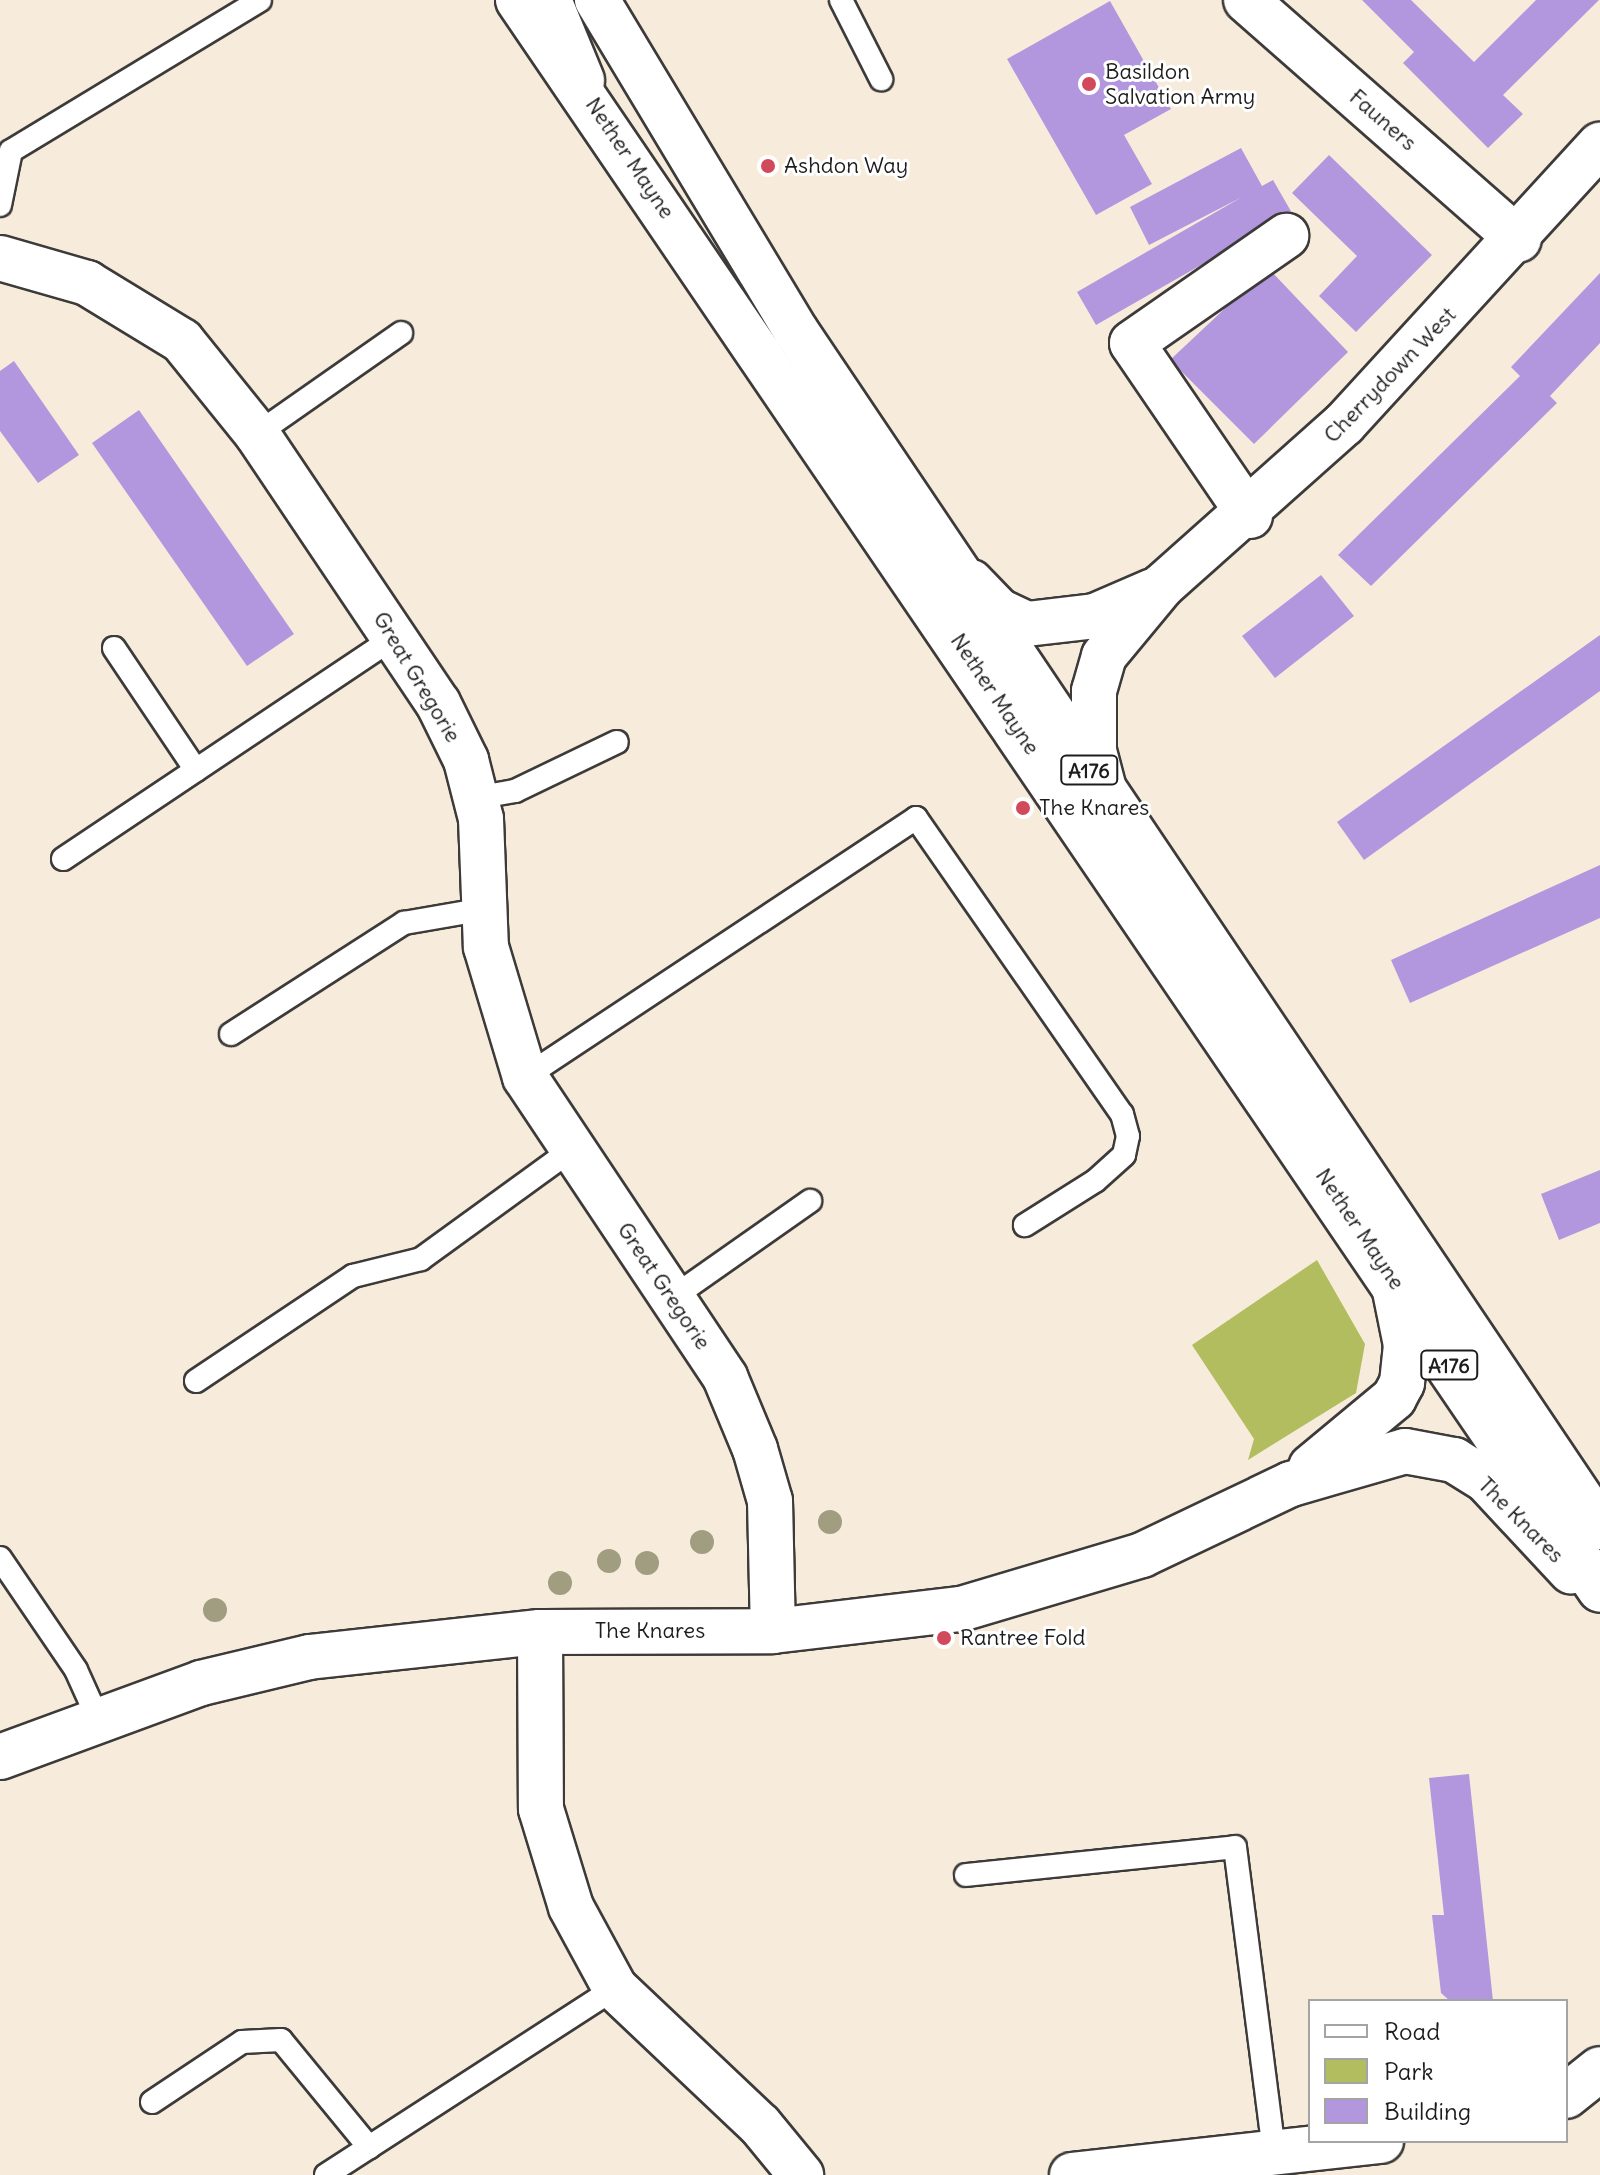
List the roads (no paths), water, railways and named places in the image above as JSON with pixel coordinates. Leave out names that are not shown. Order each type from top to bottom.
[{"type":"street","name":"Nether Mayne","points":[[518,0],[587,94],[1392,1276],[1600,1590]]},
{"type":"street","points":[[549,0],[587,94]]},
{"type":"street","name":"Nether Mayne","points":[[597,0],[796,331],[1600,1527]]},
{"type":"street","name":"Fauners","points":[[1246,0],[1519,240]]},
{"type":"street","name":"Cherrydown West","points":[[1105,794],[1094,751],[1094,691],[1104,656],[1162,586],[1250,516],[1519,240],[1600,145]]},
{"type":"street","points":[[1250,516],[1132,343],[1286,236]]},
{"type":"street","name":"Great Gregorie","points":[[0,258],[87,283],[182,341],[257,434],[438,703],[475,798],[486,947],[525,1077],[725,1377],[755,1449],[770,1501],[773,1631]]},
{"type":"street","name":"Cherrydown West","points":[[944,554],[999,611],[1027,624],[1095,616],[1162,586]]},
{"type":"street","name":"The Knares","points":[[1291,1484],[1394,1398],[1402,1383],[1406,1345],[1392,1276]]},
{"type":"street","name":"The Knares","points":[[0,1757],[201,1683],[309,1657],[540,1632],[773,1631],[897,1620],[1048,1588],[1215,1524],[1291,1484],[1381,1454],[1427,1452],[1454,1460],[1486,1480],[1600,1603]]},
{"type":"street","points":[[540,1632],[541,1809],[571,1907],[615,1988],[760,2125],[801,2175]]},
{"type":"street","points":[[1568,2094],[1600,2069]]},
{"type":"street","points":[[1097,2174],[1362,2143]]},
{"type":"lane","points":[[0,205],[11,151],[260,0]]},
{"type":"lane","points":[[841,0],[881,79]]},
{"type":"lane","points":[[257,434],[401,333]]},
{"type":"lane","points":[[63,859],[395,637]]},
{"type":"lane","points":[[114,648],[196,770]]},
{"type":"lane","points":[[475,798],[515,791],[617,742]]},
{"type":"lane","points":[[525,1077],[916,818],[1122,1114],[1128,1136],[1124,1155],[1095,1181],[1025,1225]]},
{"type":"lane","points":[[231,1034],[404,923],[485,909]]},
{"type":"lane","points":[[196,1381],[353,1276],[421,1259],[571,1150]]},
{"type":"lane","points":[[672,1298],[810,1201]]},
{"type":"lane","points":[[0,1558],[76,1670],[99,1721]]},
{"type":"lane","points":[[966,1875],[1235,1847],[1274,2152]]},
{"type":"lane","points":[[326,2175],[615,1988]]},
{"type":"lane","points":[[152,2102],[242,2042],[281,2040],[369,2147]]},
{"type":"place","name":"Basildon Salvation Army","points":[[1089,84]]},
{"type":"place","name":"Ashdon Way","points":[[768,166]]},
{"type":"place","name":"The Knares","points":[[1023,808]]},
{"type":"place","name":"Rantree Fold","points":[[944,1638]]}]
